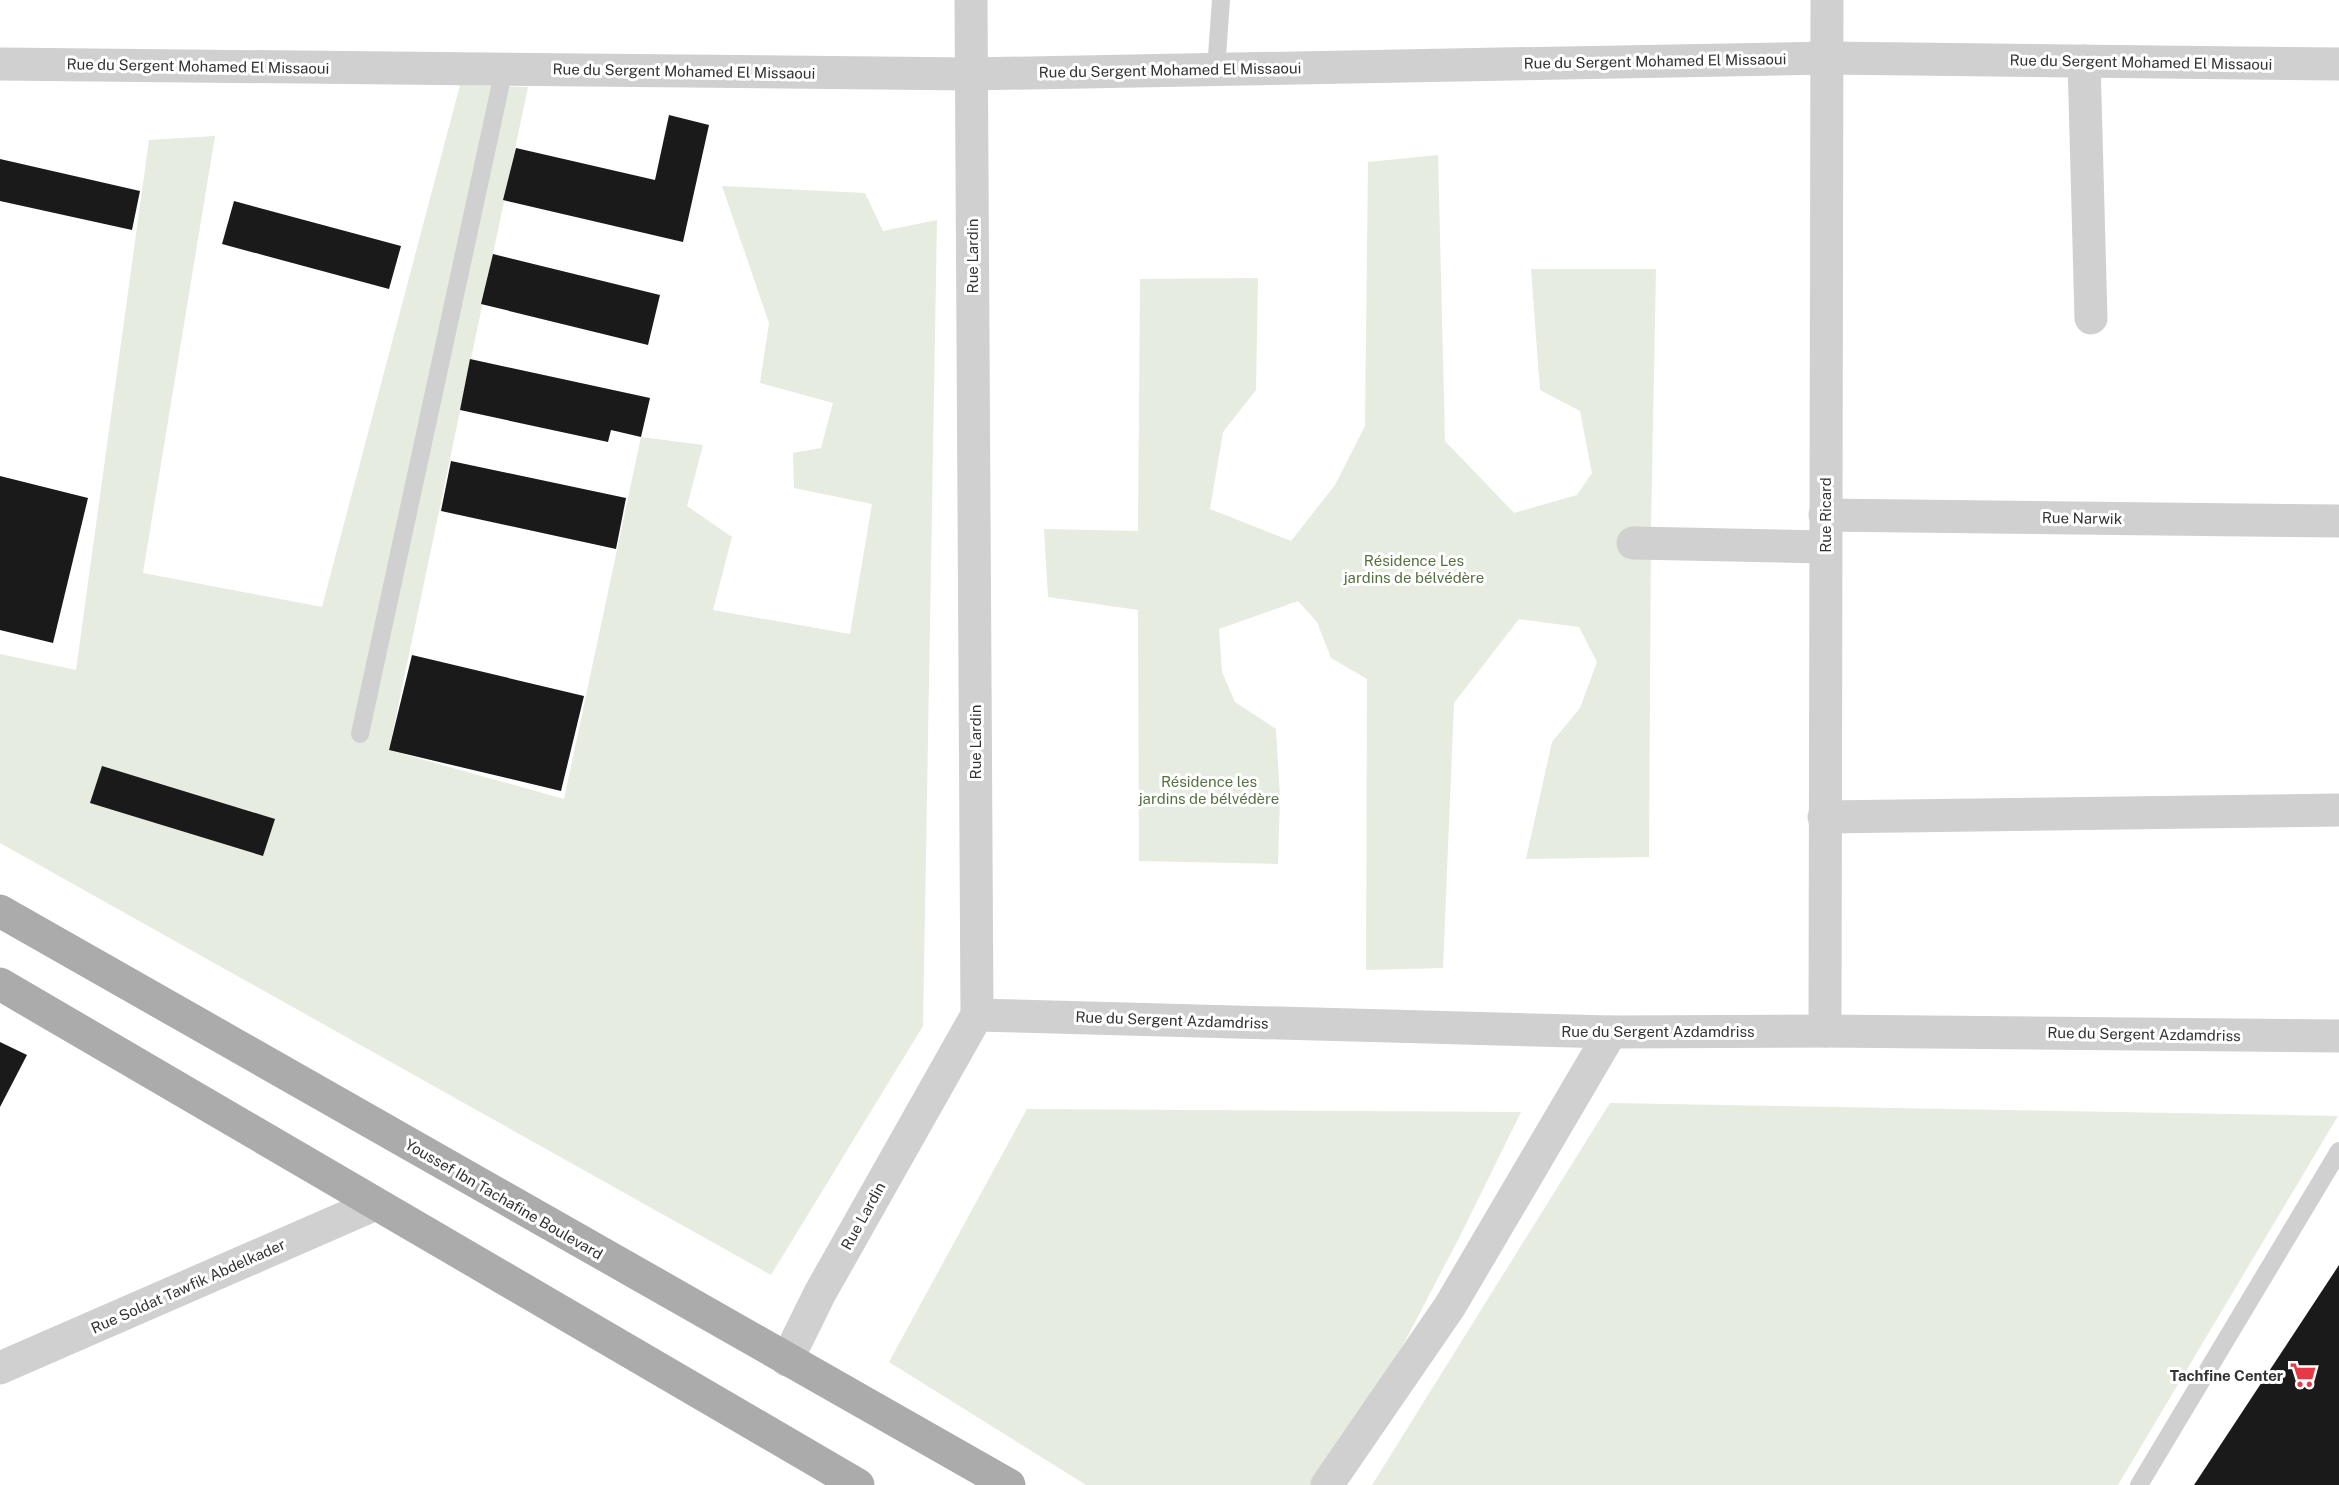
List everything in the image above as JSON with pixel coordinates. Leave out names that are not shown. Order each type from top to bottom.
[{"type":"main road","name":"Youssef Ibn Tachafine Boulevard","points":[[0,911],[1009,1485]]},
{"type":"main road","points":[[0,984],[858,1485]]},
{"type":"street","name":"Rue Lardin","points":[[787,1360],[820,1293],[977,1015],[971,0]]},
{"type":"street","name":"Rue Ricard","points":[[1825,1031],[1827,0]]},
{"type":"street","name":"Rue du Sergent Mohamed El Missaoui","points":[[0,64],[971,74],[1827,58],[2339,64]]},
{"type":"street","points":[[2084,61],[2091,318]]},
{"type":"street","name":"Rue Narwik","points":[[1825,515],[2339,521]]},
{"type":"street","points":[[1633,543],[1825,547]]},
{"type":"street","points":[[1824,818],[2339,810]]},
{"type":"street","name":"Rue du Sergent Azdamdriss","points":[[977,1015],[1611,1032],[1825,1031],[2339,1036]]},
{"type":"street","points":[[1327,1485],[1450,1306],[1611,1032]]},
{"type":"street","name":"Rue Soldat Tawfik Abdelkader","points":[[0,1368],[376,1204]]},
{"type":"lane","points":[[1216,70],[1221,0]]},
{"type":"lane","points":[[360,734],[504,69]]},
{"type":"lane","points":[[2139,1485],[2339,1151]]},
{"type":"green space","points":[[460,85],[528,87],[389,750],[564,799],[641,437],[703,445],[687,506],[732,537],[713,610],[850,634],[872,504],[794,488],[793,453],[821,448],[833,403],[760,383],[769,323],[722,186],[865,193],[883,231],[937,220],[923,1026],[771,1275],[0,843],[0,654],[76,670],[149,140],[215,136],[143,573],[322,607]]},
{"type":"green space","points":[[1438,155],[1445,441],[1514,513],[1577,495],[1592,473],[1580,411],[1540,390],[1531,269],[1656,269],[1651,526],[1649,857],[1526,859],[1552,742],[1580,708],[1597,662],[1579,627],[1519,619],[1454,703],[1443,968],[1366,970],[1367,679],[1331,658],[1317,622],[1298,601],[1219,629],[1222,672],[1235,702],[1276,729],[1280,797],[1278,864],[1139,861],[1138,610],[1048,597],[1044,529],[1138,531],[1140,279],[1258,278],[1256,390],[1223,432],[1210,509],[1291,541],[1335,485],[1365,426],[1368,162]]},
{"type":"green space","points":[[1610,1103],[2338,1116],[2118,1485],[1372,1485]]},
{"type":"green space","points":[[1027,1109],[1521,1112],[1402,1347],[1334,1448],[1325,1485],[1086,1485],[889,1362]]},
{"type":"building","points":[[669,115],[709,125],[683,242],[503,200],[516,148],[655,180]]},
{"type":"building","points":[[0,159],[140,191],[132,230],[0,201]]},
{"type":"building","points":[[234,201],[401,246],[389,289],[222,244]]},
{"type":"building","points":[[493,254],[660,295],[648,345],[481,304]]},
{"type":"building","points":[[470,359],[650,398],[641,437],[611,430],[608,442],[460,410]]},
{"type":"building","points":[[451,461],[626,498],[616,549],[441,511]]},
{"type":"building","points":[[0,476],[88,498],[53,643],[0,630]]},
{"type":"building","points":[[412,655],[584,696],[561,791],[389,750]]},
{"type":"building","points":[[102,766],[275,819],[263,856],[90,803]]},
{"type":"building","points":[[0,1042],[27,1055],[0,1107]]},
{"type":"building","name":"Tachfine Center","points":[[2339,1265],[2339,1485],[2194,1485]]},
{"type":"place","name":"Tachfine Center","points":[[2303,1375]]},
{"type":"park label","name":"Résidence Les jardins de bélvédère","points":[[1414,568]]},
{"type":"park label","name":"Résidence les jardins de bélvédère","points":[[1209,790]]}]
